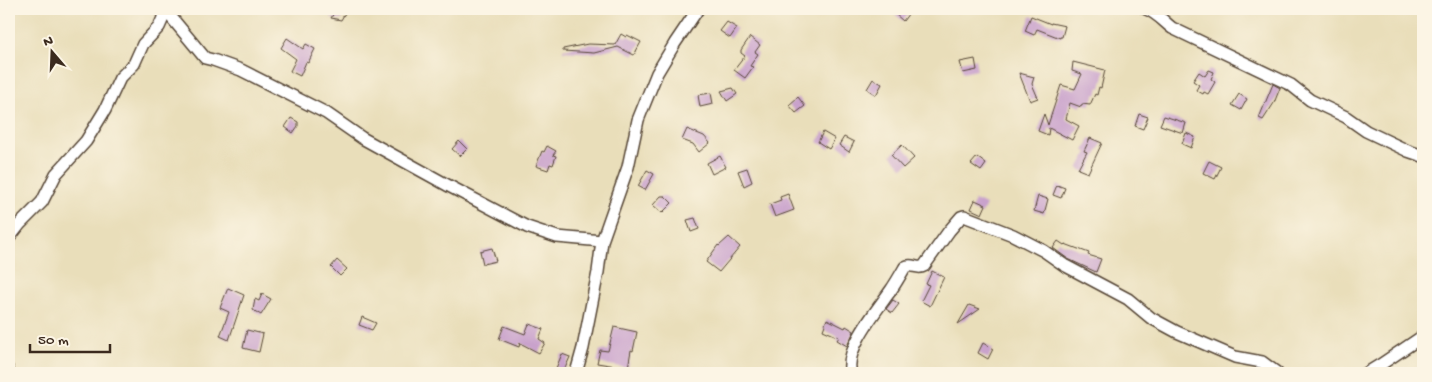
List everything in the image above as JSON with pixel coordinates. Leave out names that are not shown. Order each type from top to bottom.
[{"type":"street","points":[[576,373],[583,348],[598,272],[602,241],[628,167],[638,120],[656,73],[698,9]]},
{"type":"street","points":[[1150,9],[1172,28],[1290,85],[1310,100],[1346,117],[1366,132],[1423,156]]},
{"type":"street","points":[[9,238],[42,202],[56,174],[86,141],[105,110],[120,78],[134,64],[144,44],[159,26],[163,10],[205,58],[241,70],[326,113],[362,138],[527,227],[557,237],[602,241]]},
{"type":"street","points":[[851,373],[849,360],[852,352],[876,310],[891,291],[905,266],[911,265],[920,268],[924,266],[961,217],[964,216],[1013,234],[1044,251],[1064,266],[1128,299],[1151,318],[1177,332],[1235,357],[1262,362],[1277,373]]},
{"type":"street","points":[[1367,373],[1423,336]]},
{"type":"lane","points":[[9,365],[12,373]]},
{"type":"building","points":[[336,9],[345,13],[341,20],[331,18]]},
{"type":"building","points":[[899,9],[912,9],[903,21],[895,14]]},
{"type":"building","points":[[1031,16],[1051,24],[1065,26],[1062,37],[1060,38],[1037,29],[1034,35],[1025,31]]},
{"type":"building","points":[[727,22],[737,28],[730,38],[720,31]]},
{"type":"building","points":[[621,34],[641,42],[634,55],[618,47],[594,53],[563,51],[563,49],[588,44],[615,45]]},
{"type":"building","points":[[750,37],[760,45],[755,52],[758,54],[750,66],[753,67],[745,78],[734,70],[745,56],[741,53],[741,50]]},
{"type":"building","points":[[287,38],[303,49],[306,44],[315,49],[308,63],[306,62],[300,76],[290,71],[296,59],[281,48]]},
{"type":"building","points":[[975,59],[977,70],[963,73],[960,62]]},
{"type":"building","points":[[1073,62],[1105,70],[1101,88],[1099,87],[1097,95],[1095,94],[1090,105],[1082,104],[1081,107],[1070,103],[1066,119],[1079,126],[1072,140],[1049,128],[1048,135],[1038,131],[1044,114],[1048,125],[1061,85],[1075,89],[1082,74],[1072,71]]},
{"type":"building","points":[[1209,70],[1214,72],[1211,79],[1215,82],[1208,94],[1204,92],[1203,94],[1196,90],[1199,85],[1193,81],[1199,72],[1205,76]]},
{"type":"building","points":[[1019,73],[1034,77],[1032,84],[1038,98],[1030,101]]},
{"type":"building","points":[[873,79],[882,84],[876,95],[867,89]]},
{"type":"building","points":[[1273,84],[1280,88],[1274,103],[1263,120],[1259,118]]},
{"type":"building","points":[[733,88],[737,94],[727,101],[721,91]]},
{"type":"building","points":[[711,93],[713,104],[700,107],[698,95]]},
{"type":"building","points":[[1239,94],[1247,99],[1241,110],[1232,105]]},
{"type":"building","points":[[798,97],[805,106],[796,113],[789,105]]},
{"type":"building","points":[[1139,114],[1148,117],[1143,129],[1135,126]]},
{"type":"building","points":[[1164,116],[1186,123],[1183,133],[1160,125]]},
{"type":"building","points":[[291,118],[298,122],[298,126],[293,133],[285,127]]},
{"type":"building","points":[[687,129],[704,136],[710,143],[699,152],[693,144],[682,140]]},
{"type":"building","points":[[823,132],[835,139],[829,149],[818,142]]},
{"type":"building","points":[[1186,133],[1195,137],[1191,148],[1182,144]]},
{"type":"building","points":[[844,137],[854,142],[849,152],[839,145]]},
{"type":"building","points":[[1090,138],[1102,143],[1088,173],[1078,169],[1087,152],[1084,151]]},
{"type":"building","points":[[459,141],[467,149],[460,156],[452,149]]},
{"type":"building","points":[[902,145],[914,158],[903,168],[891,155]]},
{"type":"building","points":[[547,146],[556,151],[553,155],[556,156],[553,165],[550,164],[548,170],[536,166],[542,151],[544,152]]},
{"type":"building","points":[[720,156],[726,167],[712,174],[707,163]]},
{"type":"building","points":[[977,157],[986,164],[981,171],[971,164]]},
{"type":"building","points":[[1209,161],[1221,167],[1215,179],[1203,173]]},
{"type":"building","points":[[747,168],[752,182],[744,186],[738,171]]},
{"type":"building","points":[[647,170],[654,174],[645,190],[638,186]]},
{"type":"building","points":[[1057,185],[1065,188],[1061,198],[1053,195]]},
{"type":"building","points":[[788,194],[794,210],[775,217],[770,204],[781,200],[780,197]]},
{"type":"building","points":[[661,196],[665,196],[672,203],[662,213],[653,205]]},
{"type":"building","points":[[1038,196],[1048,199],[1044,214],[1034,211]]},
{"type":"building","points":[[975,200],[986,205],[982,214],[971,209]]},
{"type":"building","points":[[695,218],[699,229],[691,232],[687,220]]},
{"type":"building","points":[[729,237],[740,247],[719,272],[706,262],[718,245]]},
{"type":"building","points":[[1058,241],[1101,259],[1096,272],[1068,259],[1053,248]]},
{"type":"building","points":[[492,248],[496,261],[483,264],[480,251]]},
{"type":"building","points":[[337,260],[347,269],[340,276],[331,267]]},
{"type":"building","points":[[932,271],[944,277],[930,306],[921,301],[929,285],[926,284]]},
{"type":"building","points":[[228,288],[244,295],[229,340],[220,336],[229,312],[220,308]]},
{"type":"building","points":[[262,294],[271,299],[261,315],[253,310],[255,299],[259,301]]},
{"type":"building","points":[[893,300],[899,304],[892,313],[886,309]]},
{"type":"building","points":[[969,305],[980,309],[958,324]]},
{"type":"building","points":[[362,317],[376,323],[372,330],[359,325]]},
{"type":"building","points":[[827,319],[854,331],[847,346],[837,340],[839,337],[823,330]]},
{"type":"building","points":[[529,324],[543,329],[539,339],[545,343],[539,353],[520,343],[519,347],[499,339],[504,326],[525,334]]},
{"type":"building","points":[[614,327],[637,332],[628,368],[597,363],[600,350],[608,351]]},
{"type":"building","points":[[247,330],[263,334],[259,352],[243,348]]},
{"type":"building","points":[[983,343],[993,349],[988,359],[978,353]]},
{"type":"building","points":[[562,354],[570,357],[563,373],[554,373]]}]
